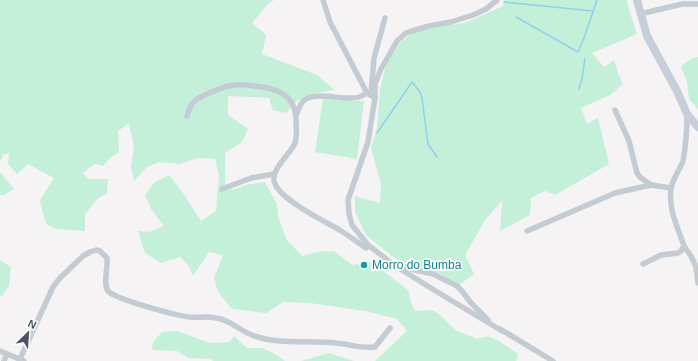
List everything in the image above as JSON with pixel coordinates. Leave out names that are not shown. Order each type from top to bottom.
[{"type":"main road","points":[[637,0],[647,36],[674,85],[687,114],[698,127]]},
{"type":"street","points":[[323,0],[330,22],[371,95]]},
{"type":"street","points":[[371,95],[389,54],[397,41],[406,33],[420,28],[464,18],[486,9],[497,0]]},
{"type":"street","points":[[640,14],[682,4],[698,4]]},
{"type":"street","points":[[385,18],[374,58],[368,142],[348,200],[349,214],[352,225],[368,245],[394,264],[480,319],[553,361]]},
{"type":"street","points":[[187,116],[189,108],[197,99],[226,87],[246,85],[280,91],[291,102],[296,116]]},
{"type":"street","points":[[368,245],[366,248],[295,203],[275,185],[274,174],[295,144],[296,116],[301,103],[307,98],[319,96],[352,98],[371,95]]},
{"type":"street","points":[[615,110],[628,142],[637,173],[651,185]]},
{"type":"street","points":[[687,114],[687,132],[683,162],[671,188],[671,208],[684,246],[696,267],[698,283]]},
{"type":"street","points":[[222,190],[251,178],[274,174]]},
{"type":"street","points":[[527,231],[615,192],[651,185],[671,188]]},
{"type":"street","points":[[643,264],[661,256],[678,253],[684,246]]},
{"type":"street","points":[[0,351],[22,360],[53,287],[83,256],[96,250],[100,251],[107,258],[106,285],[108,290],[117,296],[174,314],[189,317],[218,318],[252,336],[294,342],[314,341],[340,343],[368,348],[375,347],[390,328]]},
{"type":"street","points":[[394,264],[407,269],[433,274],[457,286],[485,318],[502,331]]},
{"type":"street","points":[[4,361],[7,354]]},
{"type":"green space","points":[[0,0],[274,0],[268,4],[252,23],[266,35],[262,54],[317,75],[335,90],[316,93],[298,100],[286,113],[273,110],[269,98],[228,96],[228,115],[248,129],[242,142],[225,153],[225,186],[233,190],[245,185],[265,182],[277,204],[278,217],[287,240],[302,256],[317,252],[334,251],[352,265],[372,262],[409,291],[410,300],[415,311],[432,310],[439,314],[455,330],[477,339],[488,336],[499,341],[518,354],[516,361],[375,361],[407,331],[397,319],[366,311],[310,303],[283,302],[266,313],[232,309],[218,292],[214,278],[223,255],[209,252],[193,276],[189,266],[180,257],[161,263],[145,253],[138,231],[149,232],[164,226],[151,209],[145,195],[154,183],[169,175],[183,193],[201,221],[216,211],[219,175],[215,159],[197,158],[180,164],[159,162],[147,167],[134,181],[131,167],[134,146],[129,123],[118,131],[119,152],[110,158],[103,166],[95,164],[83,173],[88,179],[108,179],[107,193],[98,198],[85,214],[85,231],[56,229],[46,224],[40,200],[54,178],[28,164],[17,174],[8,164],[9,153],[3,155],[0,162]]},
{"type":"green space","points":[[504,0],[627,0],[637,34],[592,53],[604,67],[614,60],[623,84],[610,95],[581,108],[587,124],[598,118],[609,164],[555,195],[545,191],[531,198],[530,215],[500,231],[502,201],[485,220],[465,255],[474,274],[459,285],[431,269],[408,267],[366,235],[355,212],[355,196],[380,203],[381,184],[371,148],[377,128],[380,89],[386,64],[399,44],[415,30],[465,23],[503,6]]},
{"type":"green space","points":[[698,57],[698,109],[689,99],[687,82],[681,66],[693,58]]},
{"type":"green space","points":[[323,99],[364,101],[357,159],[315,152]]},
{"type":"green space","points":[[0,172],[14,189],[4,195],[0,195]]},
{"type":"green space","points":[[0,260],[11,267],[9,286],[2,296],[0,295]]},
{"type":"green space","points":[[177,331],[210,343],[230,342],[234,336],[247,348],[263,348],[285,361],[214,361],[209,359],[188,358],[177,351],[152,350],[153,342],[162,332]]},
{"type":"green space","points":[[329,353],[354,361],[301,361]]},
{"type":"waterway","points":[[516,17],[578,52],[597,0]]},
{"type":"waterway","points":[[504,2],[593,11]]},
{"type":"waterway","points":[[579,89],[585,58]]},
{"type":"waterway","points":[[377,133],[412,82],[420,92],[428,144],[437,157]]},
{"type":"place","name":"Morro do Bumba","points":[[364,265]]}]
